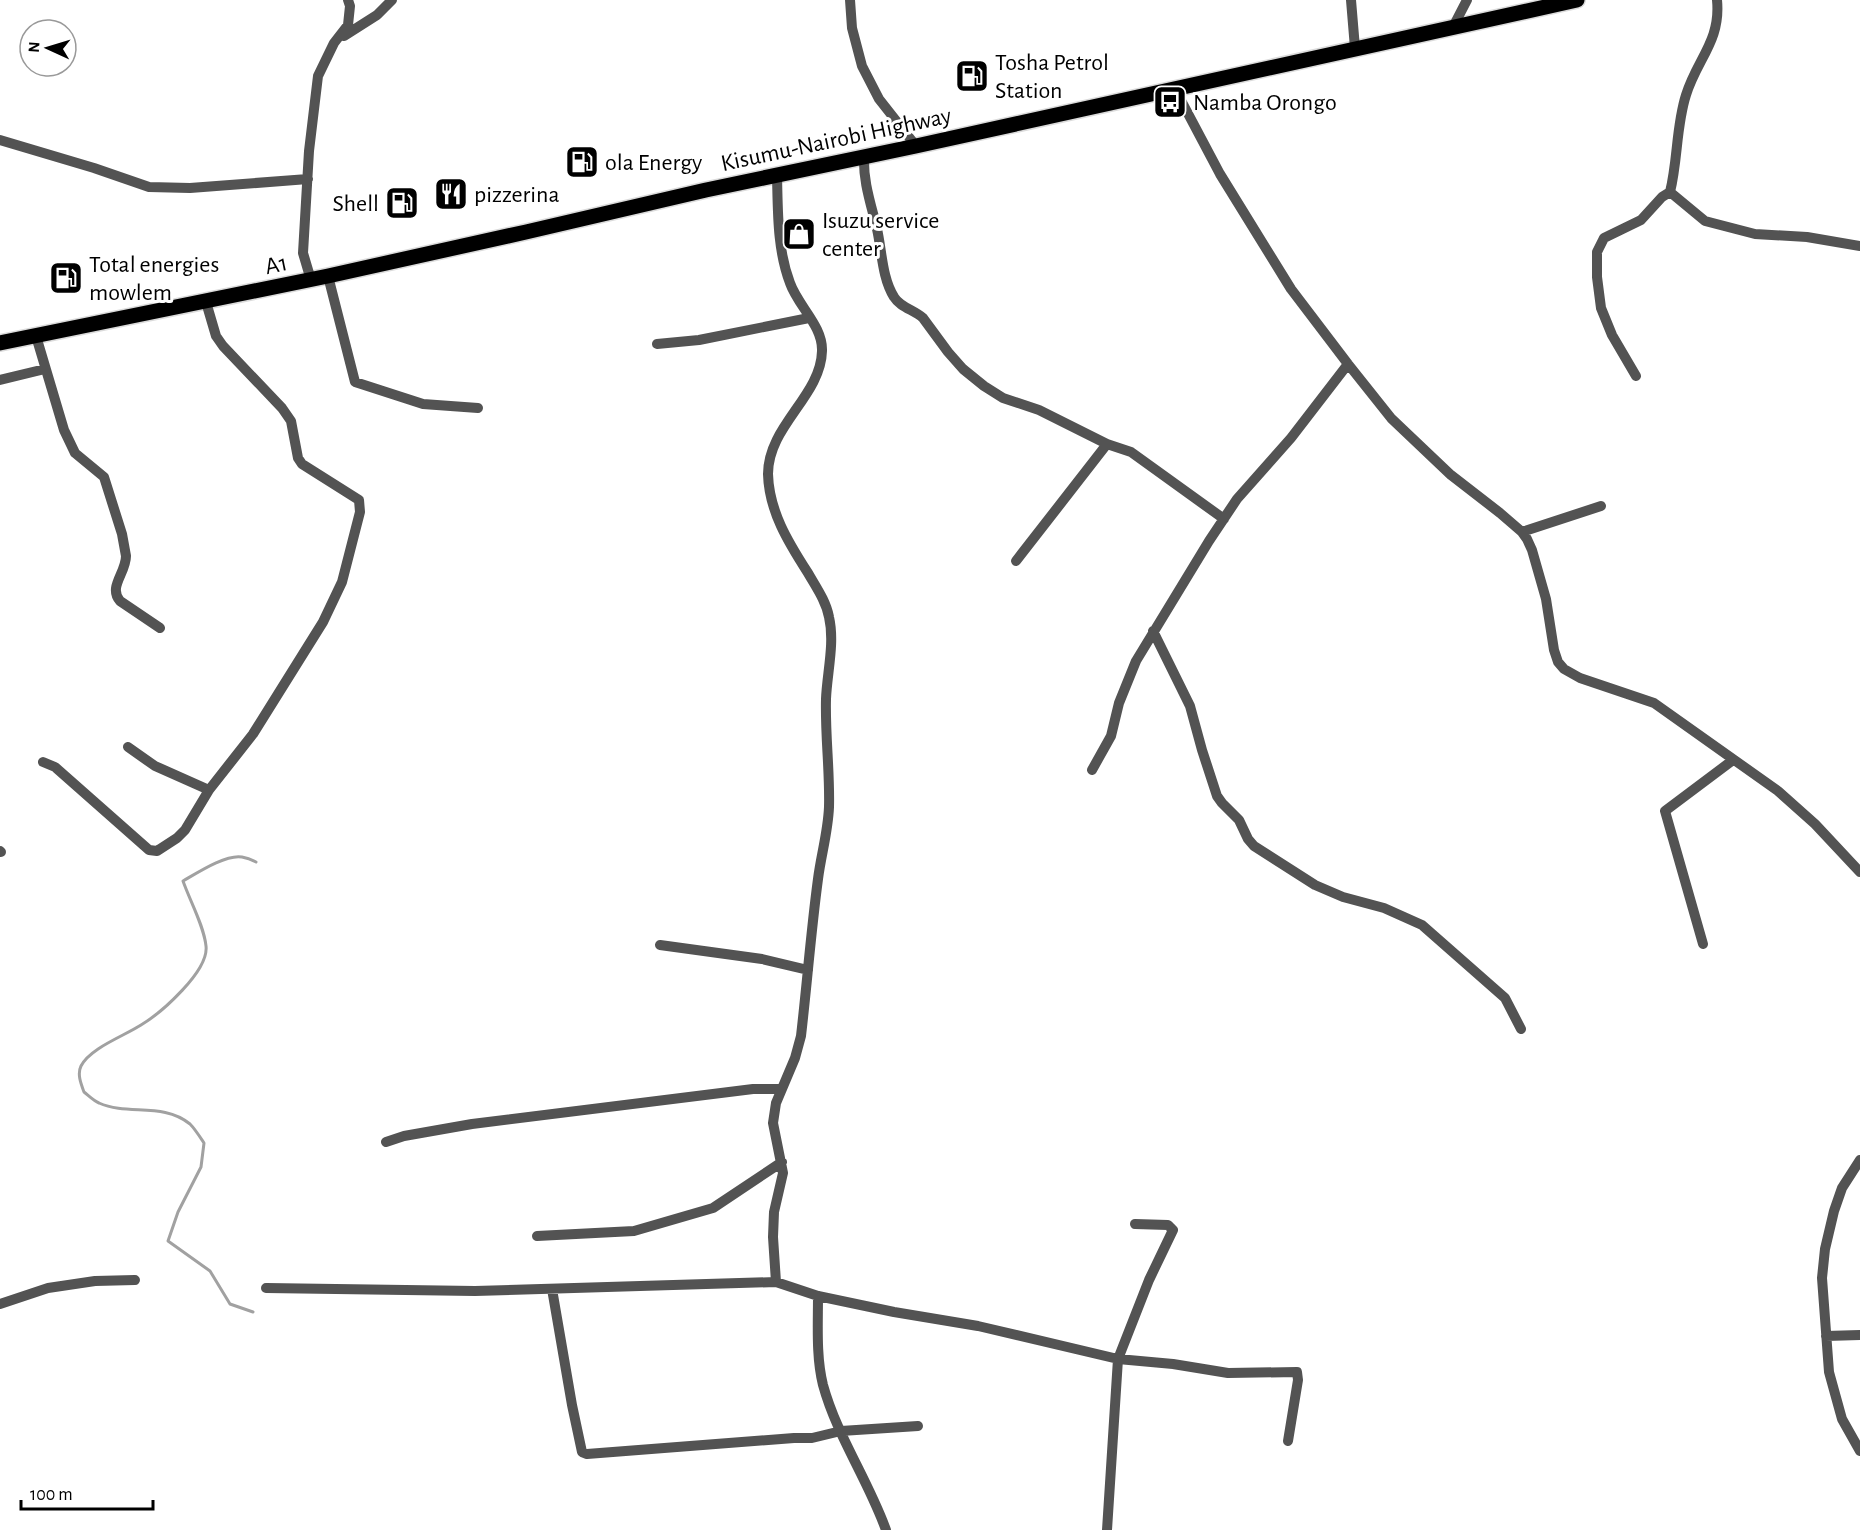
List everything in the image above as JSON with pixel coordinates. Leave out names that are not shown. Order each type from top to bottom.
[{"type":"highway","name":"Kisumu-Nairobi Highway","points":[[526,232],[1453,27],[1539,4],[1577,0]]},
{"type":"highway","name":"A1","points":[[0,344],[311,280],[526,232]]},
{"type":"street","points":[[311,280],[303,253],[318,76],[334,43],[348,25],[350,6],[348,0]]},
{"type":"street","points":[[334,43],[377,15],[392,0]]},
{"type":"street","points":[[850,0],[852,27],[862,66],[879,99],[916,146]]},
{"type":"street","points":[[1351,0],[1355,48]]},
{"type":"street","points":[[1453,27],[1467,0]]},
{"type":"street","points":[[1636,376],[1612,335],[1602,308],[1597,278],[1597,252],[1604,238],[1641,220],[1662,197],[1670,192],[1675,175],[1685,96],[1715,34],[1719,16],[1717,0]]},
{"type":"street","points":[[1175,89],[1220,174],[1292,290],[1348,364],[1391,418],[1451,475],[1522,532],[1532,550],[1546,599],[1554,650],[1558,662],[1564,669],[1580,678],[1654,703],[1778,791],[1799,809],[1860,872]]},
{"type":"street","points":[[0,140],[150,187],[190,188],[308,179]]},
{"type":"street","points":[[864,156],[864,181],[886,278],[899,304],[923,318],[956,361],[984,386],[1003,398],[1039,410],[1107,444],[1131,452],[1224,519]]},
{"type":"street","points":[[776,1282],[774,1212],[783,1173],[773,1124],[776,1103],[795,1058],[801,1036],[818,876],[828,829],[826,700],[830,644],[830,618],[823,597],[790,545],[769,496],[768,470],[773,448],[820,365],[821,341],[790,284],[783,258],[777,176]]},
{"type":"street","points":[[1670,192],[1705,222],[1755,234],[1807,237],[1860,246]]},
{"type":"street","points":[[328,276],[355,382],[423,404],[478,408]]},
{"type":"street","points":[[43,762],[55,766],[144,846],[157,851],[185,830],[209,790],[253,734],[323,622],[342,582],[360,505],[359,500],[302,464],[298,458],[291,421],[282,408],[216,336],[206,302]]},
{"type":"street","points":[[657,344],[699,340],[809,318]]},
{"type":"street","points":[[36,336],[70,444],[75,453],[100,472],[109,490],[126,556],[126,567],[115,588],[116,597],[160,628]]},
{"type":"street","points":[[1092,770],[1111,736],[1136,661],[1153,631],[1237,499],[1291,438],[1348,364]]},
{"type":"street","points":[[0,380],[45,369]]},
{"type":"street","points":[[1016,561],[1107,444]]},
{"type":"street","points":[[1522,532],[1600,506]]},
{"type":"street","points":[[1153,631],[1190,705],[1217,796],[1239,820],[1254,846],[1315,885],[1343,897],[1384,908],[1422,925],[1505,998],[1521,1029]]},
{"type":"street","points":[[128,747],[155,766],[209,790]]},
{"type":"street","points":[[1703,944],[1665,811],[1733,760]]},
{"type":"street","points":[[660,945],[762,959],[808,970]]},
{"type":"street","points":[[386,1142],[404,1136],[472,1125],[753,1089],[781,1089]]},
{"type":"street","points":[[1860,1160],[1842,1188],[1834,1211],[1825,1249],[1822,1278],[1829,1372],[1842,1419],[1860,1451]]},
{"type":"street","points":[[537,1236],[634,1231],[713,1208],[782,1162]]},
{"type":"street","points":[[1107,1530],[1118,1359],[1149,1280],[1173,1232],[1172,1227],[1168,1225],[1135,1224]]},
{"type":"street","points":[[0,1304],[48,1288],[95,1281],[135,1280]]},
{"type":"street","points":[[266,1288],[475,1291],[776,1282],[818,1296],[978,1326],[1118,1359],[1173,1364],[1228,1373],[1297,1372],[1298,1380],[1288,1441]]},
{"type":"street","points":[[552,1289],[572,1406],[582,1452],[587,1454],[812,1438],[841,1431],[918,1426]]},
{"type":"street","points":[[818,1296],[823,1382],[841,1431],[876,1502],[886,1530]]},
{"type":"street","points":[[1826,1336],[1860,1335]]},
{"type":"waterway","points":[[253,1312],[230,1304],[210,1271],[168,1241],[178,1212],[201,1167],[204,1143],[196,1131],[180,1117],[168,1113],[122,1109],[97,1102],[84,1092],[79,1072],[85,1060],[92,1054],[160,1011],[182,990],[200,967],[205,956],[205,938],[183,881],[228,858],[242,857],[256,862]]},
{"type":"place","name":"Tosha Petrol Station","points":[[972,76]]},
{"type":"place","name":"Namba Orongo","points":[[1170,102]]},
{"type":"place","name":"ola Energy","points":[[582,162]]},
{"type":"place","name":"pizzerina","points":[[451,194]]},
{"type":"place","name":"Shell","points":[[402,203]]},
{"type":"place","name":"Isuzu service center","points":[[799,234]]},
{"type":"place","name":"Total energies mowlem","points":[[66,278]]}]
